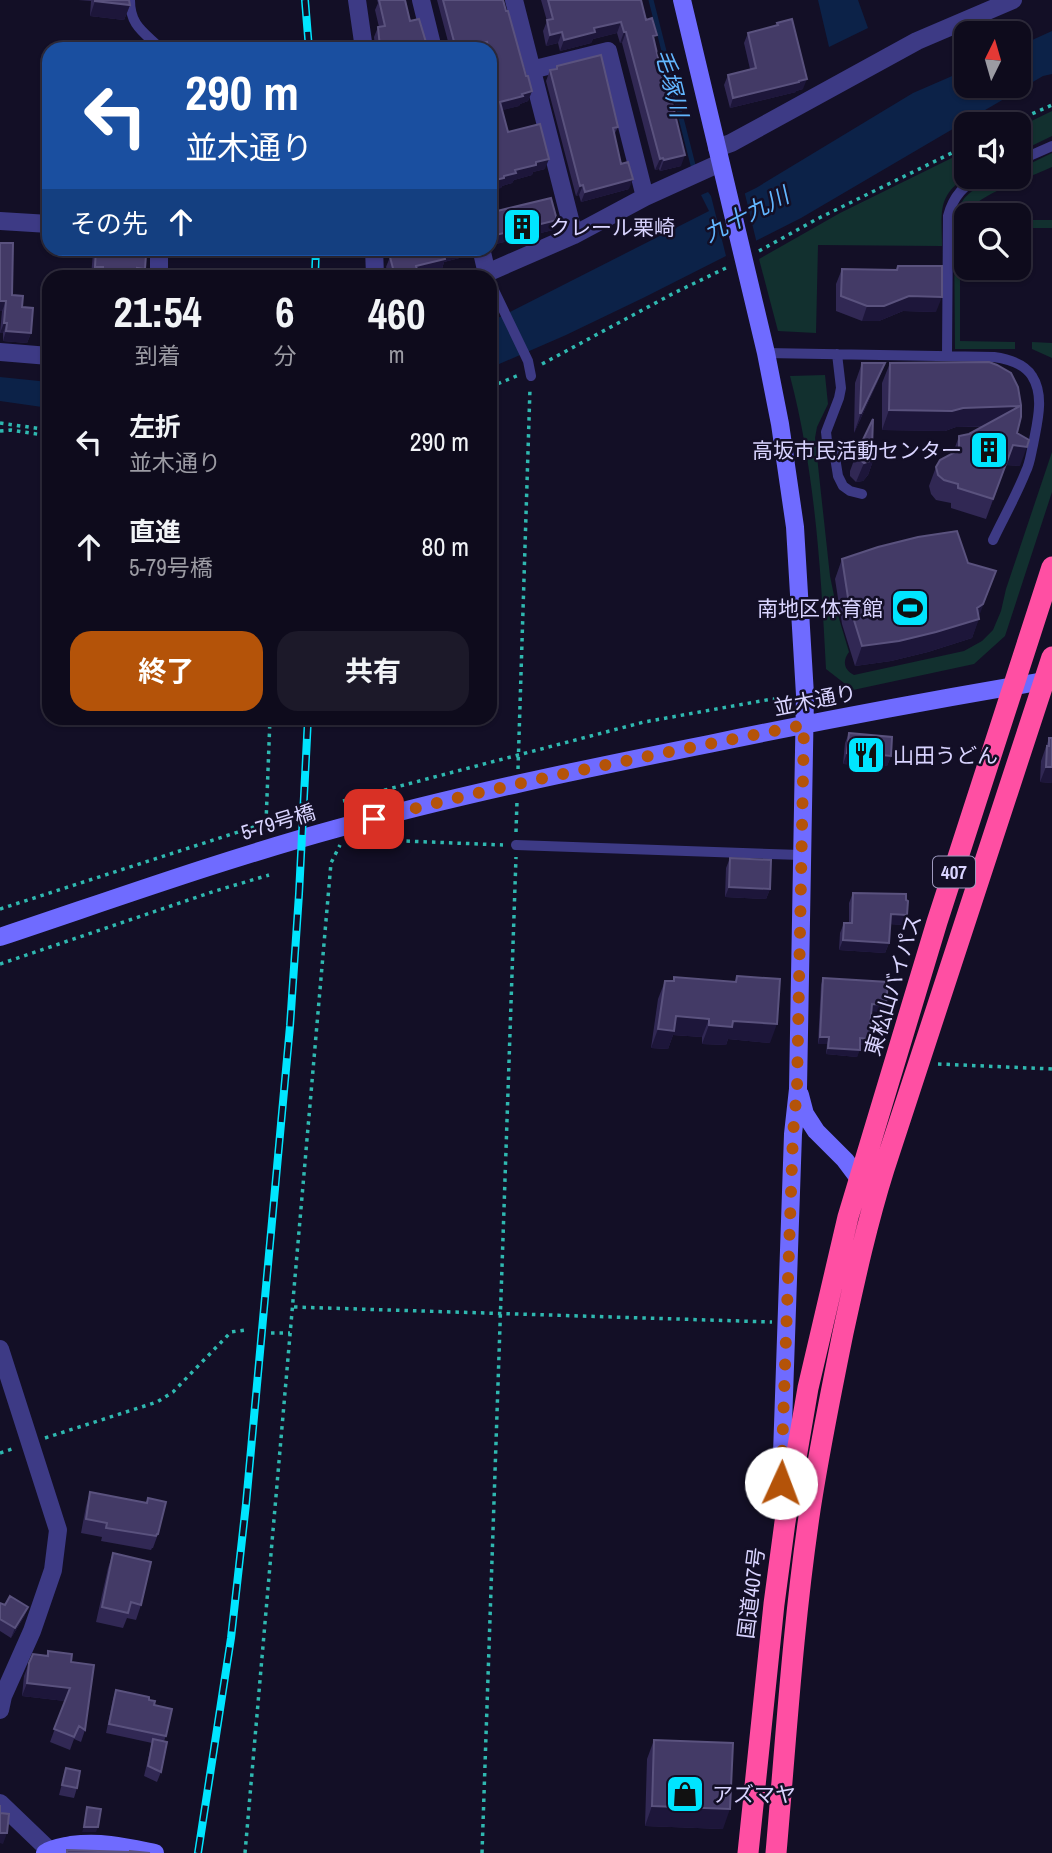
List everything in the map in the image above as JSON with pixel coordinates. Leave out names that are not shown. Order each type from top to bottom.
[{"type":"highway","name":"東松山バイパス","points":[[859,1178],[937,922],[1052,567]]},
{"type":"highway","name":"407","points":[[776,1853],[794,1645],[810,1511],[834,1378],[874,1200],[1048,680],[1052,657]]},
{"type":"highway","name":"国道407号","points":[[748,1853],[785,1522],[808,1388],[859,1178]]},
{"type":"street","points":[[357,0],[363,42]]},
{"type":"street","points":[[421,0],[431,42]]},
{"type":"street","points":[[514,0],[574,235]]},
{"type":"street","points":[[681,0],[766,354],[780,424],[795,527],[805,682],[797,1088],[793,1134],[781,1483],[785,1522]]},
{"type":"street","points":[[497,275],[645,197],[720,163],[731,143],[983,5],[1013,0]]},
{"type":"street","points":[[531,70],[608,51],[645,197]]},
{"type":"street","points":[[0,221],[42,224]]},
{"type":"street","points":[[0,352],[42,355]]},
{"type":"street","name":"並木通り","points":[[595,766],[1048,680]]},
{"type":"street","name":"5-79号橋","points":[[0,937],[240,857],[331,830],[457,797],[595,766]]},
{"type":"street","points":[[797,1088],[805,1114],[816,1130],[845,1160],[874,1200]]},
{"type":"street","points":[[0,1349],[58,1530],[54,1570],[32,1631],[3,1696],[0,1710]]},
{"type":"street","points":[[0,1803],[47,1852],[101,1843],[155,1853]]},
{"type":"lane","points":[[130,0],[130,13],[137,27],[153,42]]},
{"type":"lane","points":[[1031,155],[1052,146]]},
{"type":"lane","points":[[947,356],[947,216],[951,202],[961,189]]},
{"type":"lane","points":[[497,298],[528,360],[525,375]]},
{"type":"lane","points":[[766,354],[995,357],[1009,359],[1021,365],[1031,374],[1039,393],[1039,414],[1028,468],[993,540]]},
{"type":"lane","points":[[837,354],[841,388],[826,432],[827,441],[834,451],[838,476],[843,486],[862,494]]},
{"type":"lane","points":[[516,845],[801,855]]},
{"type":"path","points":[[1031,114],[1052,105]]},
{"type":"path","points":[[538,366],[743,257],[954,152]]},
{"type":"path","points":[[497,385],[525,375],[518,756]]},
{"type":"path","points":[[0,423],[42,429]]},
{"type":"path","points":[[0,430],[11,429],[42,435]]},
{"type":"path","points":[[342,801],[644,722],[772,699],[785,700]]},
{"type":"path","points":[[0,909],[266,823],[270,725]]},
{"type":"path","points":[[245,1853],[331,863],[338,846],[351,841]]},
{"type":"path","points":[[361,841],[516,845],[482,1853]]},
{"type":"path","points":[[0,964],[215,891],[269,876]]},
{"type":"path","points":[[919,1060],[934,1064],[1052,1069]]},
{"type":"path","points":[[293,1307],[769,1322]]},
{"type":"path","points":[[31,1443],[157,1402],[173,1392],[231,1332],[244,1330]]},
{"type":"path","points":[[271,1332],[291,1332]]},
{"type":"green space","points":[[1052,111],[1052,136],[1031,146],[1031,121]]},
{"type":"green space","points":[[1052,153],[1052,167],[1031,176],[1031,163]]},
{"type":"green space","points":[[954,157],[954,187],[945,199],[943,207],[942,246],[818,245],[816,333],[778,331],[759,259],[840,213]]},
{"type":"green space","points":[[976,189],[1001,189],[977,203],[961,203]]},
{"type":"green space","points":[[1031,220],[1052,220],[1052,228],[1031,228]]},
{"type":"green space","points":[[954,280],[960,280],[960,341],[1015,342],[1015,349],[955,349]]},
{"type":"green space","points":[[1032,342],[1052,343],[1052,358],[1032,349]]},
{"type":"green space","points":[[825,375],[828,404],[815,438],[830,576],[849,652],[845,665],[854,675],[964,651],[982,641],[993,630],[1052,452],[1052,492],[1005,636],[974,664],[853,690],[826,669],[811,485],[790,376]]},
{"type":"water","points":[[818,0],[858,0],[868,28],[829,47]]},
{"type":"water","points":[[1052,31],[1052,74],[1031,83],[1031,41]]},
{"type":"water","name":"九十九川","points":[[954,75],[954,98],[1006,98],[982,112],[954,112],[954,128],[801,218],[645,297],[497,365],[497,318],[709,211],[701,195],[708,192],[719,206],[756,188],[913,93]]},
{"type":"water","points":[[0,377],[42,381],[42,407],[0,401]]},
{"type":"pier","points":[[709,188],[720,202],[744,190],[757,244],[727,260]]},
{"type":"building","points":[[129,0],[130,5],[95,1]]},
{"type":"building","points":[[379,0],[405,0],[410,21],[419,19],[426,42],[380,42],[378,27],[385,26]]},
{"type":"building","points":[[443,0],[503,0],[532,91],[500,102],[508,132],[540,124],[549,159],[515,170],[516,173],[497,180],[497,42],[454,42]]},
{"type":"building","points":[[548,0],[641,0],[646,20],[652,18],[657,35],[653,36],[663,79],[665,78],[685,155],[660,159],[621,22],[594,28],[595,32],[564,40],[562,32],[550,35],[547,20],[553,19]]},
{"type":"building","points":[[792,19],[807,79],[733,98],[728,75],[756,68],[748,33]]},
{"type":"building","points":[[601,55],[618,127],[613,128],[621,164],[628,162],[633,179],[585,192],[583,185],[580,186],[550,70]]},
{"type":"building","points":[[551,198],[557,220],[497,235],[497,211]]},
{"type":"building","points":[[0,243],[13,243],[12,295],[23,296],[22,307],[33,308],[31,333],[6,331],[6,301],[0,301]]},
{"type":"building","points":[[96,256],[146,256],[145,269],[95,267]]},
{"type":"building","points":[[444,256],[445,259],[416,266],[417,270],[393,270],[390,257]]},
{"type":"building","points":[[898,266],[942,266],[942,297],[909,296],[884,306],[867,306],[841,296],[842,269],[897,270]]},
{"type":"building","name":"高坂市民活動センター","points":[[989,362],[1011,373],[1018,387],[1021,405],[1017,433],[1029,440],[1027,447],[1013,445],[993,499],[958,488],[958,484],[938,475],[936,467],[940,460],[959,450],[959,436],[969,434],[1020,406],[963,408],[952,411],[889,410],[890,363]]},
{"type":"building","points":[[862,363],[885,363],[860,413]]},
{"type":"building","points":[[873,419],[872,448],[875,455],[864,463],[857,457],[857,452]]},
{"type":"building","name":"南地区体育館","points":[[957,531],[968,563],[996,571],[983,604],[977,608],[979,619],[899,641],[862,646],[849,604],[842,559],[918,537]]},
{"type":"building","points":[[849,733],[892,737],[891,756],[882,755],[882,761],[866,760],[866,755],[847,753]]},
{"type":"building","points":[[1049,738],[1052,738],[1052,767],[1046,767],[1047,746]]},
{"type":"building","points":[[730,858],[771,860],[770,889],[729,887]]},
{"type":"building","points":[[853,893],[906,894],[907,915],[891,914],[889,943],[843,940],[844,923],[852,923]]},
{"type":"building","points":[[737,976],[780,979],[777,1024],[733,1021],[732,1027],[709,1025],[709,1019],[676,1016],[674,1031],[658,1029],[665,981],[674,981],[674,977],[736,982]]},
{"type":"building","points":[[823,978],[888,982],[886,1005],[872,1004],[869,1039],[860,1038],[860,1050],[828,1048],[829,1037],[820,1037]]},
{"type":"building","points":[[90,1492],[147,1503],[148,1498],[166,1502],[158,1534],[156,1536],[106,1528],[107,1523],[86,1519]]},
{"type":"building","points":[[113,1553],[151,1562],[141,1605],[131,1602],[128,1613],[102,1607]]},
{"type":"building","points":[[10,1596],[28,1607],[15,1628],[0,1619],[0,1603],[5,1605]]},
{"type":"building","points":[[48,1651],[72,1654],[71,1662],[94,1665],[85,1730],[79,1726],[74,1737],[54,1729],[70,1688],[27,1683],[33,1654],[48,1656]]},
{"type":"building","points":[[116,1690],[149,1697],[149,1700],[155,1701],[154,1705],[172,1709],[166,1736],[109,1724]]},
{"type":"building","points":[[153,1739],[167,1742],[161,1772],[148,1766]]},
{"type":"building","name":"アズマヤ","points":[[654,1740],[733,1743],[730,1809],[652,1806]]},
{"type":"building","points":[[66,1768],[80,1771],[77,1788],[62,1785]]},
{"type":"building","points":[[87,1807],[101,1809],[98,1827],[84,1827]]},
{"type":"building","points":[[0,1813],[9,1814],[7,1833],[0,1833]]},
{"type":"building","points":[[67,1850],[130,1851],[150,1853],[67,1853]]},
{"type":"waterway","name":"毛塚川","points":[[651,0],[693,165]]},
{"type":"railway","points":[[305,0],[308,42]]},
{"type":"railway","points":[[315,270],[316,256]]},
{"type":"railway","points":[[198,1853],[231,1638],[246,1504],[290,1026],[308,725]]},
{"type":"place","name":"クレール栗崎","points":[[522,227]]},
{"type":"place","name":"高坂市民活動センター","points":[[989,450]]},
{"type":"place","name":"南地区体育館","points":[[910,608]]},
{"type":"place","name":"山田うどん","points":[[866,755]]},
{"type":"place","name":"アズマヤ","points":[[685,1794]]},
{"type":"route","points":[[374,819],[595,766],[804,725],[797,1088],[793,1134],[781,1483]]}]
